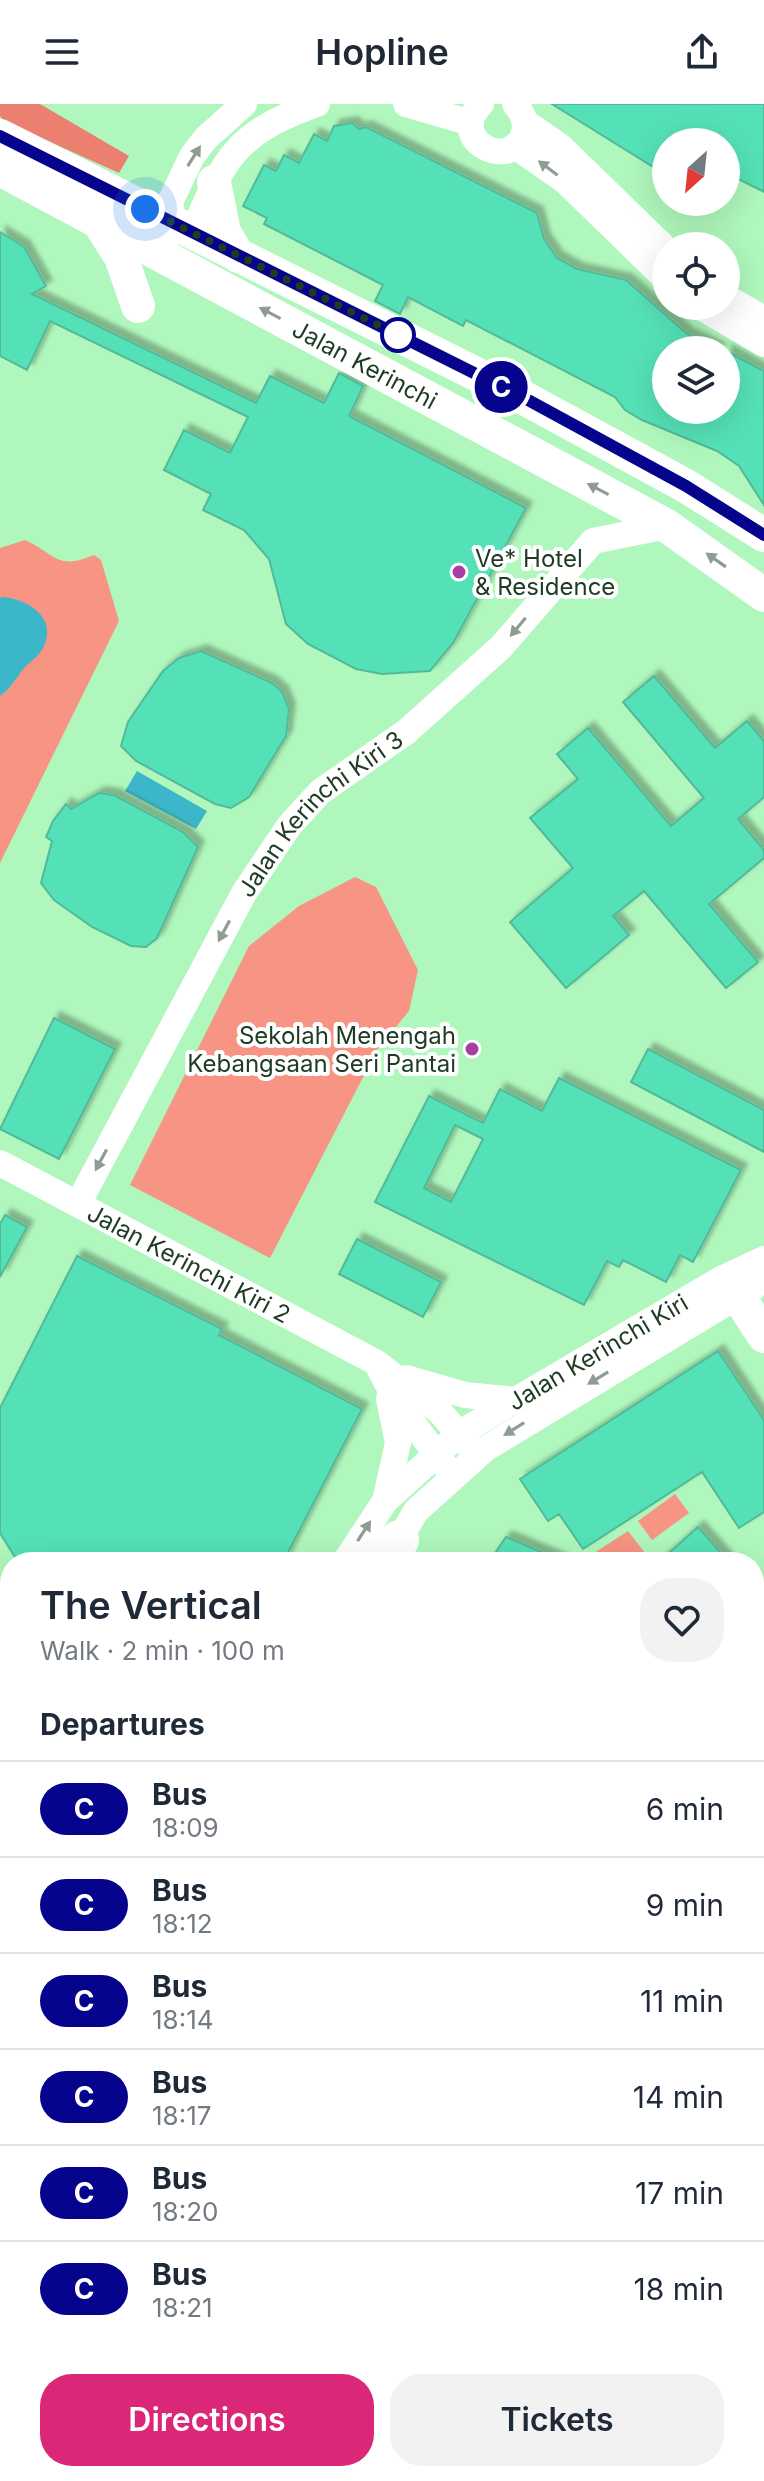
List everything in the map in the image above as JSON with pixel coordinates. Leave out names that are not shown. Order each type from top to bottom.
[{"type":"main road","name":"Jalan Kerinchi","points":[[0,136],[667,526],[764,595]]},
{"type":"main road","name":"Jalan Kerinchi","points":[[0,169],[96,219],[175,236],[238,256],[528,400],[686,486],[764,535]]},
{"type":"main road","points":[[214,182],[224,232],[238,256]]},
{"type":"main road","points":[[96,219],[121,257],[138,306]]},
{"type":"main road","points":[[667,526],[686,486]]},
{"type":"main road","name":"Jalan Kerinchi Kiri","points":[[738,1296],[764,1272]]},
{"type":"main road","points":[[738,1296],[764,1336]]},
{"type":"street","points":[[175,236],[170,202],[192,156],[206,138],[244,104]]},
{"type":"street","points":[[175,236],[242,142],[277,111],[317,104]]},
{"type":"street","points":[[406,104],[475,110],[472,132],[482,146],[498,152],[518,124],[561,147],[595,196],[652,263]]},
{"type":"street","points":[[595,196],[652,239]]},
{"type":"street","points":[[751,321],[764,344]]},
{"type":"street","name":"Jalan Kerinchi Kiri 3","points":[[78,1204],[244,893],[289,826],[320,792],[406,732],[501,647],[593,541],[667,526]]},
{"type":"street","name":"Jalan Kerinchi Kiri 2","points":[[0,1163],[385,1372]]},
{"type":"street","name":"Jalan Kerinchi Kiri","points":[[385,1501],[460,1433],[721,1279],[764,1259]]},
{"type":"street","name":"Jalan Kerinchi Kiri","points":[[391,1552],[416,1511],[477,1455],[511,1431],[738,1296]]},
{"type":"street","points":[[385,1372],[465,1395],[516,1400]]},
{"type":"street","points":[[385,1372],[460,1433],[477,1455]]},
{"type":"street","points":[[385,1372],[453,1476]]},
{"type":"street","points":[[352,1552],[385,1501],[398,1443],[385,1372]]},
{"type":"shaded area","points":[[0,104],[40,104],[129,156],[119,173],[4,121],[0,116]]},
{"type":"shaded area","points":[[25,540],[64,561],[94,555],[101,560],[119,621],[0,863],[0,548]]},
{"type":"shaded area","points":[[355,877],[376,887],[418,970],[409,1011],[377,1050],[270,1258],[130,1185],[249,946],[299,906]]},
{"type":"shaded area","points":[[675,1494],[689,1513],[652,1540],[638,1521]]},
{"type":"shaded area","points":[[628,1531],[644,1552],[596,1552]]},
{"type":"water","points":[[0,598],[23,602],[39,613],[47,628],[47,638],[39,654],[0,696]]},
{"type":"water","points":[[137,771],[207,811],[196,829],[125,791]]},
{"type":"building","points":[[552,104],[764,104],[764,192],[740,180],[740,128],[652,128],[652,166]]},
{"type":"building","points":[[352,123],[359,129],[366,127],[537,213],[544,239],[557,258],[577,269],[626,280],[652,303],[652,320],[671,320],[691,336],[652,336],[652,424],[740,424],[740,358],[764,371],[764,505],[739,466],[717,451],[642,420],[625,410],[615,397],[466,320],[463,326],[408,297],[400,314],[375,301],[383,285],[264,224],[267,218],[243,206],[264,165],[276,171],[284,155],[299,163],[314,134],[327,141],[334,126]]},
{"type":"building","points":[[0,232],[24,247],[46,286],[32,294],[256,403],[270,376],[324,403],[339,373],[363,386],[349,416],[526,508],[453,643],[430,671],[382,674],[356,669],[308,644],[286,624],[269,559],[244,530],[203,510],[211,494],[164,470],[184,430],[230,453],[248,417],[50,321],[27,370],[0,356]]},
{"type":"building","points":[[201,651],[272,683],[282,692],[289,709],[286,736],[249,797],[231,808],[215,804],[136,761],[121,746],[128,722],[163,671],[179,658]]},
{"type":"building","points":[[654,676],[715,748],[747,721],[764,741],[764,797],[738,819],[764,850],[764,858],[709,904],[758,962],[726,988],[644,891],[613,916],[629,935],[566,988],[510,922],[573,868],[530,818],[578,779],[557,754],[588,728],[671,826],[704,798],[623,702]]},
{"type":"building","points":[[99,793],[114,795],[183,832],[198,847],[157,938],[146,947],[131,946],[92,927],[54,900],[41,883],[52,841],[46,837],[53,821],[66,804],[71,809]]},
{"type":"building","points":[[54,1018],[115,1049],[59,1159],[0,1129]]},
{"type":"building","points":[[648,1049],[764,1110],[764,1152],[631,1082]]},
{"type":"building","points":[[559,1078],[741,1170],[693,1262],[680,1255],[666,1282],[623,1260],[619,1267],[607,1261],[584,1305],[375,1202],[429,1096],[483,1123],[500,1089],[542,1111]],"holes":[[[455,1125],[483,1139],[451,1202],[424,1188]]]},
{"type":"building","points":[[5,1215],[27,1227],[0,1277],[0,1224]]},
{"type":"building","points":[[357,1239],[441,1282],[423,1317],[339,1274]]},
{"type":"building","points":[[77,1256],[222,1329],[219,1335],[362,1409],[288,1552],[12,1552],[0,1533],[0,1408]]},
{"type":"building","points":[[718,1351],[764,1420],[764,1512],[739,1528],[702,1472],[583,1549],[559,1514],[548,1521],[520,1479]]},
{"type":"building","points":[[698,1527],[720,1552],[670,1552]]},
{"type":"building","points":[[506,1537],[541,1552],[496,1552]]},
{"type":"bus line","name":"C","points":[[0,136],[528,400],[686,486],[764,535]]},
{"type":"place","name":"Ve* Hotel & Residence","points":[[459,572]]},
{"type":"place","name":"Sekolah Menengah Kebangsaan Seri Pantai","points":[[472,1049]]},
{"type":"route","points":[[145,209],[398,335]]}]
